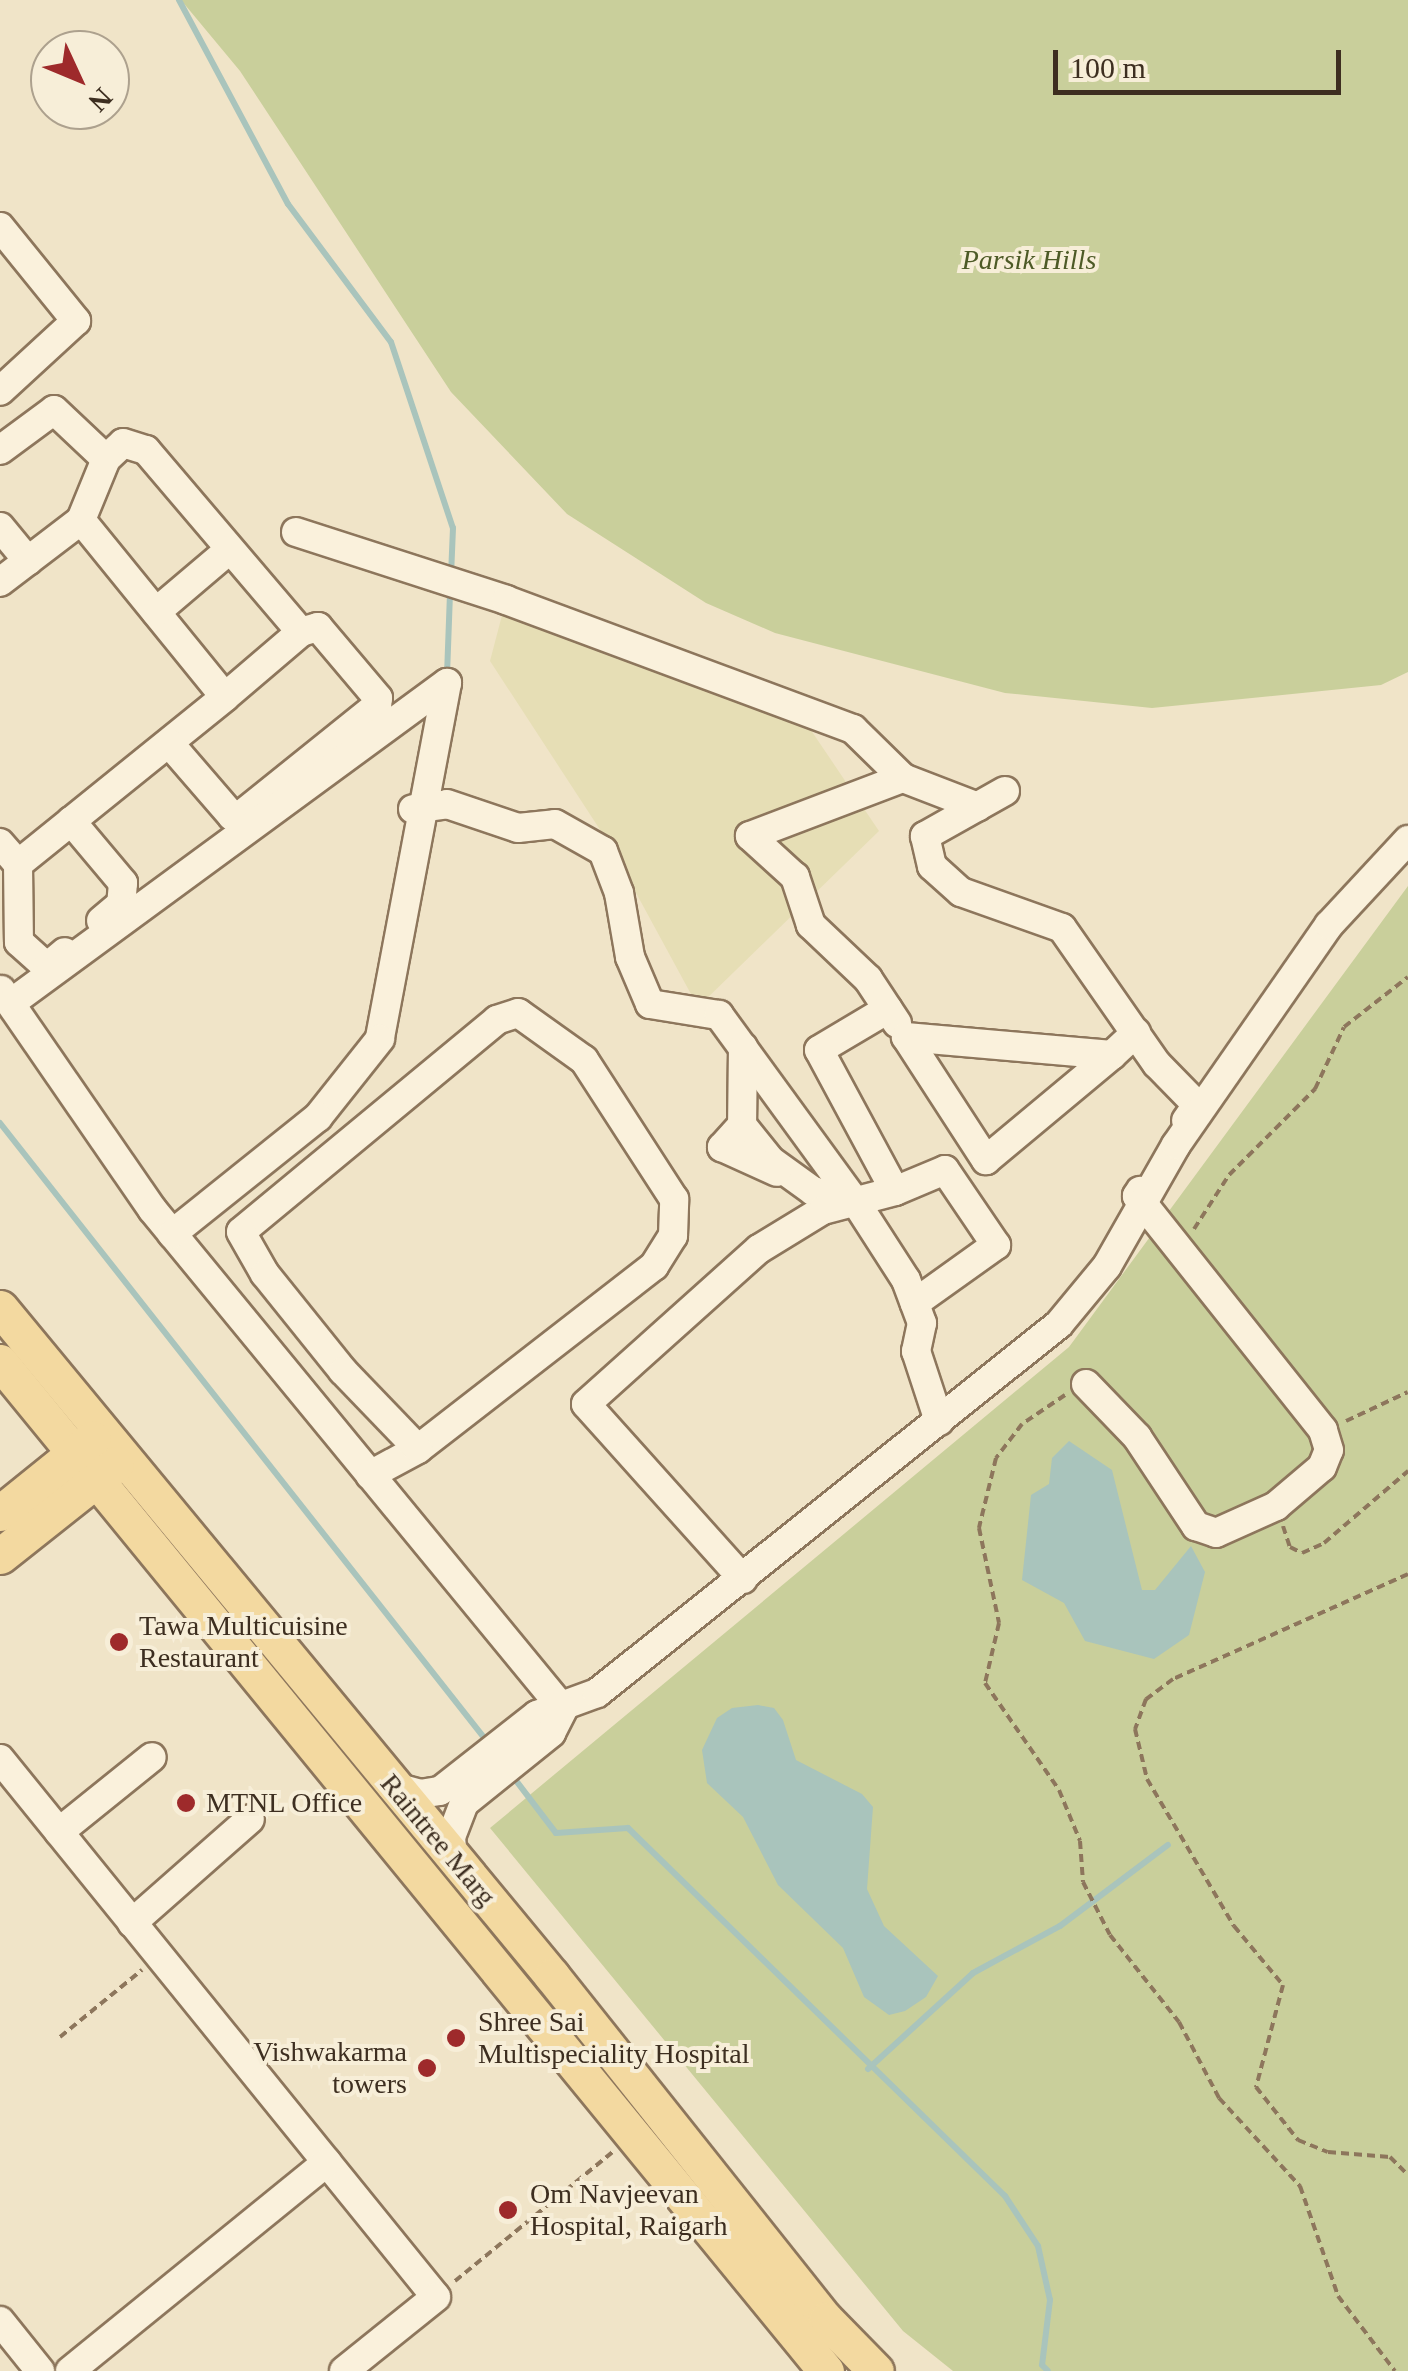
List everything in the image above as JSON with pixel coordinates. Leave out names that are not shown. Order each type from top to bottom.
[{"type":"main road","name":"Raintree Marg","points":[[0,1308],[100,1455],[632,2136],[826,2371]]},
{"type":"main road","name":"Raintree Marg","points":[[0,1362],[100,1455],[391,1786],[826,2320],[876,2371]]},
{"type":"main road","points":[[0,1513],[100,1455]]},
{"type":"main road","points":[[0,1556],[100,1455]]},
{"type":"street","points":[[0,227],[76,320],[0,392]]},
{"type":"street","points":[[0,450],[54,410],[106,459]]},
{"type":"street","points":[[0,582],[80,520],[106,459],[124,443],[146,450],[301,632]]},
{"type":"street","points":[[80,520],[225,697]]},
{"type":"street","points":[[0,526],[28,561]]},
{"type":"street","points":[[296,532],[451,580],[853,730],[903,778],[978,806]]},
{"type":"street","points":[[156,612],[229,550]]},
{"type":"street","points":[[71,821],[125,892],[121,904],[47,966],[18,942],[9,853],[71,821],[301,632],[318,627],[378,698],[377,706],[240,816],[232,816],[168,743]]},
{"type":"street","points":[[178,1241],[318,1117],[380,1039],[420,808],[447,683],[6,996],[152,1209],[178,1241],[562,1709]]},
{"type":"street","points":[[903,778],[750,836],[796,877],[811,925],[868,979],[986,1160]]},
{"type":"street","points":[[1006,792],[925,836],[932,866],[961,892],[1062,928],[1136,1033],[1197,1104],[1137,1196],[1323,1430],[1329,1450],[1322,1466],[1276,1506],[1216,1533],[1196,1526],[1137,1437],[1086,1384]]},
{"type":"street","points":[[420,808],[447,804],[518,828],[555,824],[603,851],[619,892],[630,957],[650,1004],[719,1014],[857,1204],[915,1303],[922,1324],[916,1351],[939,1420]]},
{"type":"street","points":[[391,1786],[430,1794],[482,1774],[514,1748],[552,1733],[562,1709],[628,1671],[1079,1302],[1329,926],[1408,840]]},
{"type":"street","points":[[888,1009],[819,1050],[895,1192]]},
{"type":"street","points":[[370,1475],[418,1449],[654,1266],[673,1236],[674,1199],[584,1060],[518,1014],[497,1020],[242,1232],[264,1274],[343,1371],[418,1449]]},
{"type":"street","points":[[742,1579],[586,1404],[759,1248],[823,1210],[857,1204],[945,1170],[986,1160],[1136,1033]]},
{"type":"street","points":[[906,1037],[1112,1055]]},
{"type":"street","points":[[743,1048],[742,1125],[770,1160],[801,1183],[857,1204]]},
{"type":"street","points":[[915,1303],[996,1245],[945,1170]]},
{"type":"street","points":[[59,1832],[152,1758]]},
{"type":"street","points":[[0,1759],[436,2296],[344,2371]]},
{"type":"street","points":[[453,1860],[458,1814],[482,1774]]},
{"type":"street","points":[[132,1924],[250,1819]]},
{"type":"street","points":[[70,2371],[326,2162]]},
{"type":"street","points":[[0,2321],[40,2371]]},
{"type":"path","points":[[1181,1249],[1229,1175],[1315,1089],[1344,1028],[1408,977]]},
{"type":"path","points":[[1086,1384],[1022,1424],[996,1458],[979,1528],[999,1623],[985,1683],[1059,1790],[1080,1841],[1083,1882],[1110,1935],[1179,2022],[1220,2098],[1300,2186],[1338,2296],[1396,2371]]},
{"type":"path","points":[[1323,1430],[1408,1392]]},
{"type":"path","points":[[1276,1506],[1290,1546],[1302,1552],[1324,1543],[1408,1471]]},
{"type":"path","points":[[1408,1574],[1173,1679],[1146,1699],[1135,1729],[1147,1779],[1234,1926],[1282,1986],[1256,2087],[1298,2140],[1328,2152],[1390,2156],[1408,2175]]},
{"type":"path","points":[[60,2037],[158,1958]]},
{"type":"path","points":[[436,2296],[632,2136]]},
{"type":"shaded area","points":[[506,600],[796,708],[879,831],[698,1007],[610,845],[490,661]]},
{"type":"green space","name":"Parsik Hills","points":[[181,0],[1408,0],[1408,672],[1381,685],[1152,708],[1005,693],[775,633],[706,603],[567,514],[451,392],[240,71]]},
{"type":"green space","points":[[1408,886],[1408,2371],[953,2371],[903,2331],[490,1828],[1069,1347]]},
{"type":"water","points":[[1069,1441],[1112,1470],[1142,1590],[1155,1590],[1191,1546],[1205,1572],[1189,1635],[1154,1659],[1085,1641],[1064,1603],[1022,1580],[1031,1495],[1049,1484],[1052,1458]]},
{"type":"water","points":[[732,1708],[774,1708],[783,1720],[796,1760],[862,1794],[873,1807],[867,1889],[884,1926],[938,1976],[926,1997],[905,2011],[889,2015],[864,1997],[843,1948],[778,1885],[743,1817],[707,1783],[702,1750],[717,1718]]},
{"type":"waterway","points":[[179,0],[288,204],[391,342],[453,528],[451,575]]},
{"type":"waterway","points":[[447,675],[450,592]]},
{"type":"waterway","points":[[0,1123],[489,1744]]},
{"type":"waterway","points":[[511,1774],[556,1833],[628,1828],[1005,2196],[1038,2246],[1050,2300],[1042,2365],[1048,2371]]},
{"type":"waterway","points":[[868,2069],[973,1973],[1060,1926],[1168,1845]]},
{"type":"place","name":"Tawa Multicuisine Restaurant","points":[[119,1642]]},
{"type":"place","name":"MTNL Office","points":[[186,1803]]},
{"type":"place","name":"Shree Sai Multispeciality Hospital","points":[[456,2038]]},
{"type":"place","name":"Vishwakarma towers","points":[[427,2068]]},
{"type":"place","name":"Om Navjeevan Hospital, Raigarh","points":[[508,2210]]}]
